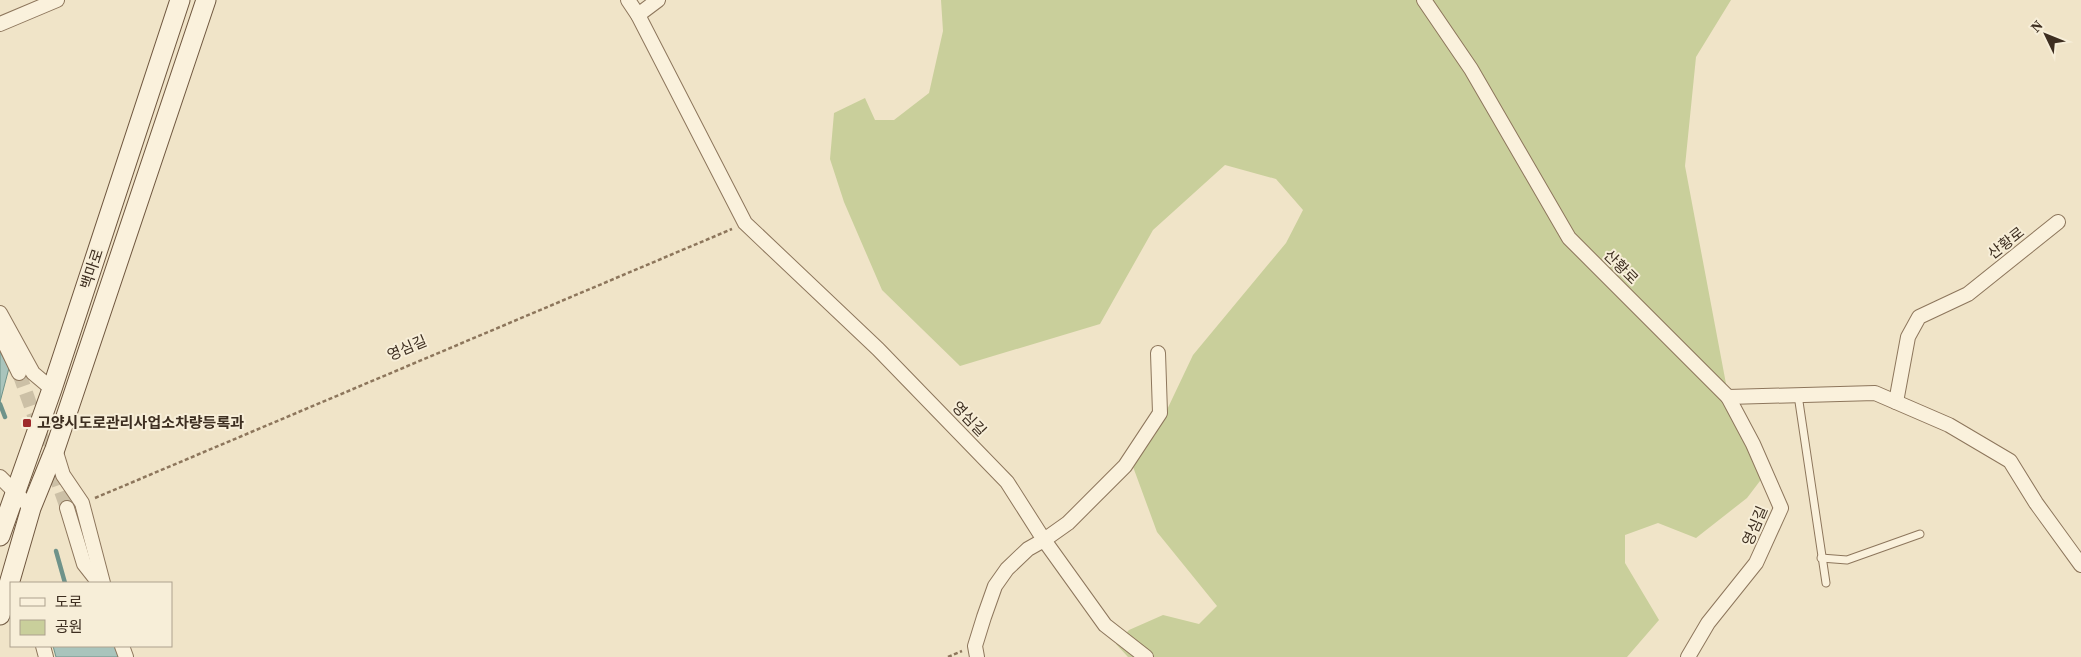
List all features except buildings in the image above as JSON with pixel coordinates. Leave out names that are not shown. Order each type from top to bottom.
[{"type":"main road","name":"백마로","points":[[0,536],[52,389],[180,0]]},
{"type":"main road","name":"백마로","points":[[12,582],[31,508],[55,449],[206,0]]},
{"type":"main road","name":"백마로","points":[[5,612],[10,592]]},
{"type":"street","points":[[0,24],[57,0]]},
{"type":"street","name":"영심길","points":[[628,0],[638,15],[745,223],[878,349],[1006,482],[1044,540],[1105,625],[1146,657]]},
{"type":"street","points":[[638,15],[658,0]]},
{"type":"street","name":"산황로","points":[[1424,0],[1471,69],[1569,238],[1728,397]]},
{"type":"street","name":"산황로","points":[[1896,402],[1908,337],[1919,317],[1968,294],[2058,222]]},
{"type":"street","points":[[0,314],[33,373],[52,389]]},
{"type":"street","points":[[0,322],[3,340],[19,374]]},
{"type":"street","points":[[977,657],[975,646],[995,586],[1007,569],[1028,549],[1068,523],[1125,466],[1160,413],[1158,353]]},
{"type":"street","points":[[1728,397],[1875,393],[1949,425],[2010,461],[2036,503],[2081,565]]},
{"type":"street","name":"영심길","points":[[1688,657],[1708,623],[1756,563],[1781,508],[1753,444],[1728,397]]},
{"type":"street","points":[[55,449],[63,475],[82,503],[103,582]]},
{"type":"street","points":[[0,477],[31,508]]},
{"type":"street","points":[[67,508],[84,564],[98,582]]},
{"type":"lane","points":[[1798,395],[1826,583]]},
{"type":"lane","points":[[1821,558],[1847,560],[1920,534]]},
{"type":"path","name":"영심길","points":[[82,503],[745,223]]},
{"type":"green space","points":[[941,0],[1731,0],[1696,57],[1685,166],[1733,421],[1753,444],[1763,477],[1747,498],[1696,538],[1658,523],[1625,535],[1625,563],[1659,620],[1627,657],[1128,657],[1116,644],[1129,630],[1163,615],[1199,624],[1217,606],[1157,532],[1132,464],[1155,435],[1193,355],[1286,243],[1303,210],[1276,179],[1225,165],[1153,230],[1100,324],[960,366],[882,290],[844,202],[830,159],[834,113],[865,98],[875,120],[894,120],[929,93],[943,31]]},
{"type":"water","points":[[0,351],[9,368],[0,402]]},
{"type":"water","points":[[53,647],[116,647],[120,657],[56,657]]},
{"type":"waterway","points":[[0,404],[5,417]]},
{"type":"waterway","points":[[56,551],[65,582]]},
{"type":"tunnel","points":[[19,373],[67,508]]},
{"type":"place","name":"고양시도로관리사업소차량등록과","points":[[27,423]]}]
